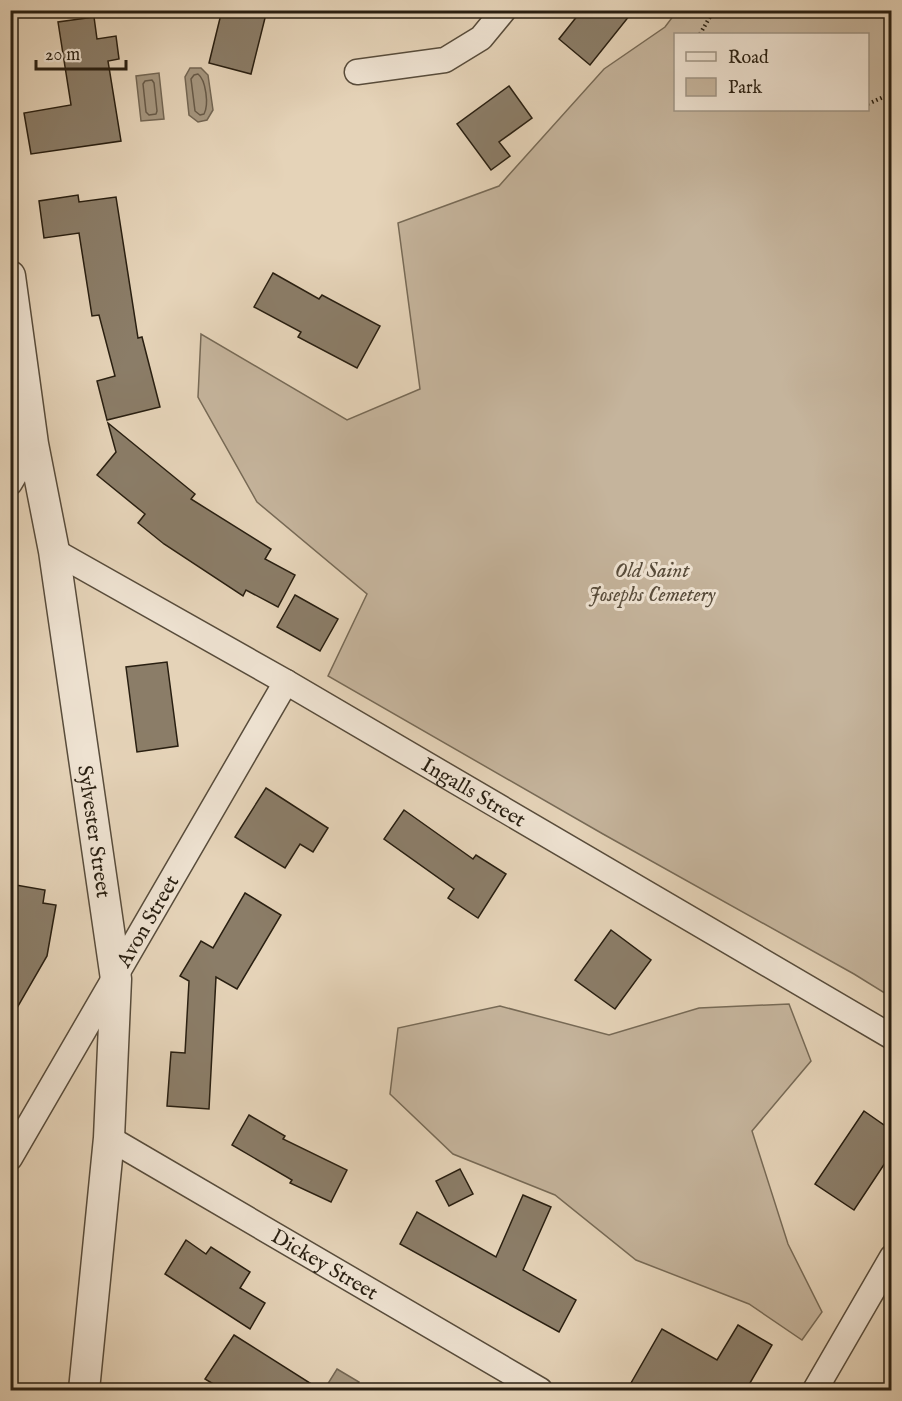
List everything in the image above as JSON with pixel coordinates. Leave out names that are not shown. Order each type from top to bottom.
[{"type":"street","points":[[357,72],[446,60],[481,38],[504,10]]},
{"type":"street","name":"Sylvester Street","points":[[10,276],[33,444],[54,551],[116,979],[109,1138],[84,1390]]},
{"type":"street","points":[[10,483],[33,444]]},
{"type":"street","name":"Ingalls Street","points":[[54,551],[286,682],[891,1037]]},
{"type":"street","name":"Avon Street","points":[[10,1158],[116,979],[286,682]]},
{"type":"street","name":"Dickey Street","points":[[109,1138],[540,1390]]},
{"type":"street","points":[[814,1390],[891,1257]]},
{"type":"path","points":[[701,33],[714,10]]},
{"type":"path","points":[[869,103],[891,93]]},
{"type":"green space","name":"Old Saint Josephs Cemetery","points":[[677,11],[891,11],[891,997],[328,676],[367,594],[257,502],[198,397],[201,334],[347,420],[420,389],[398,223],[499,186],[604,69],[665,27]]},
{"type":"green space","points":[[789,1004],[811,1061],[752,1131],[788,1244],[822,1312],[802,1340],[749,1304],[636,1260],[555,1195],[453,1154],[390,1094],[398,1028],[500,1006],[609,1035],[699,1008]]},
{"type":"water","points":[[190,68],[201,68],[208,75],[213,110],[207,120],[198,122],[189,115],[185,77]]},
{"type":"water","points":[[159,73],[164,119],[141,121],[136,76]]},
{"type":"water","points":[[337,1369],[359,1382],[354,1390],[324,1390]]},
{"type":"building","points":[[222,10],[267,10],[251,74],[209,63]]},
{"type":"building","points":[[582,10],[634,10],[590,65],[559,39]]},
{"type":"building","points":[[94,17],[97,39],[116,36],[119,59],[108,61],[121,141],[31,154],[24,113],[71,105],[58,22]]},
{"type":"building","points":[[509,86],[532,118],[499,142],[510,156],[491,170],[457,124]]},
{"type":"building","points":[[78,195],[79,202],[116,197],[138,338],[142,337],[160,407],[107,420],[97,381],[115,376],[99,315],[92,316],[79,233],[44,238],[39,201]]},
{"type":"building","points":[[273,273],[319,299],[322,295],[380,326],[357,368],[298,337],[301,332],[254,307]]},
{"type":"building","points":[[108,423],[195,494],[191,499],[271,549],[265,559],[295,575],[278,607],[246,590],[243,596],[164,544],[138,523],[145,514],[97,475],[116,452]]},
{"type":"building","points":[[295,595],[338,619],[320,651],[277,627]]},
{"type":"building","points":[[167,662],[178,746],[137,752],[126,667]]},
{"type":"building","points":[[266,788],[328,828],[313,852],[300,844],[285,868],[235,837]]},
{"type":"building","points":[[404,810],[473,859],[476,855],[506,874],[478,918],[448,898],[454,889],[384,839]]},
{"type":"building","points":[[10,884],[45,890],[43,903],[56,905],[47,956],[10,1020]]},
{"type":"building","points":[[245,893],[281,915],[237,989],[216,977],[209,1109],[167,1106],[171,1052],[185,1053],[189,981],[180,976],[201,941],[213,948]]},
{"type":"building","points":[[611,930],[651,960],[615,1009],[575,980]]},
{"type":"building","points":[[864,1111],[891,1130],[891,1154],[854,1210],[815,1184]]},
{"type":"building","points":[[249,1115],[285,1136],[283,1139],[347,1170],[331,1202],[290,1183],[292,1180],[232,1145]]},
{"type":"building","points":[[460,1169],[473,1194],[449,1206],[436,1181]]},
{"type":"building","points":[[523,1195],[551,1207],[523,1270],[576,1300],[559,1332],[400,1244],[417,1212],[496,1257]]},
{"type":"building","points":[[186,1240],[206,1254],[211,1247],[250,1272],[240,1288],[265,1303],[250,1329],[165,1274]]},
{"type":"building","points":[[738,1325],[772,1345],[746,1390],[627,1390],[662,1329],[717,1360]]},
{"type":"building","points":[[234,1335],[321,1390],[223,1390],[205,1379]]}]
